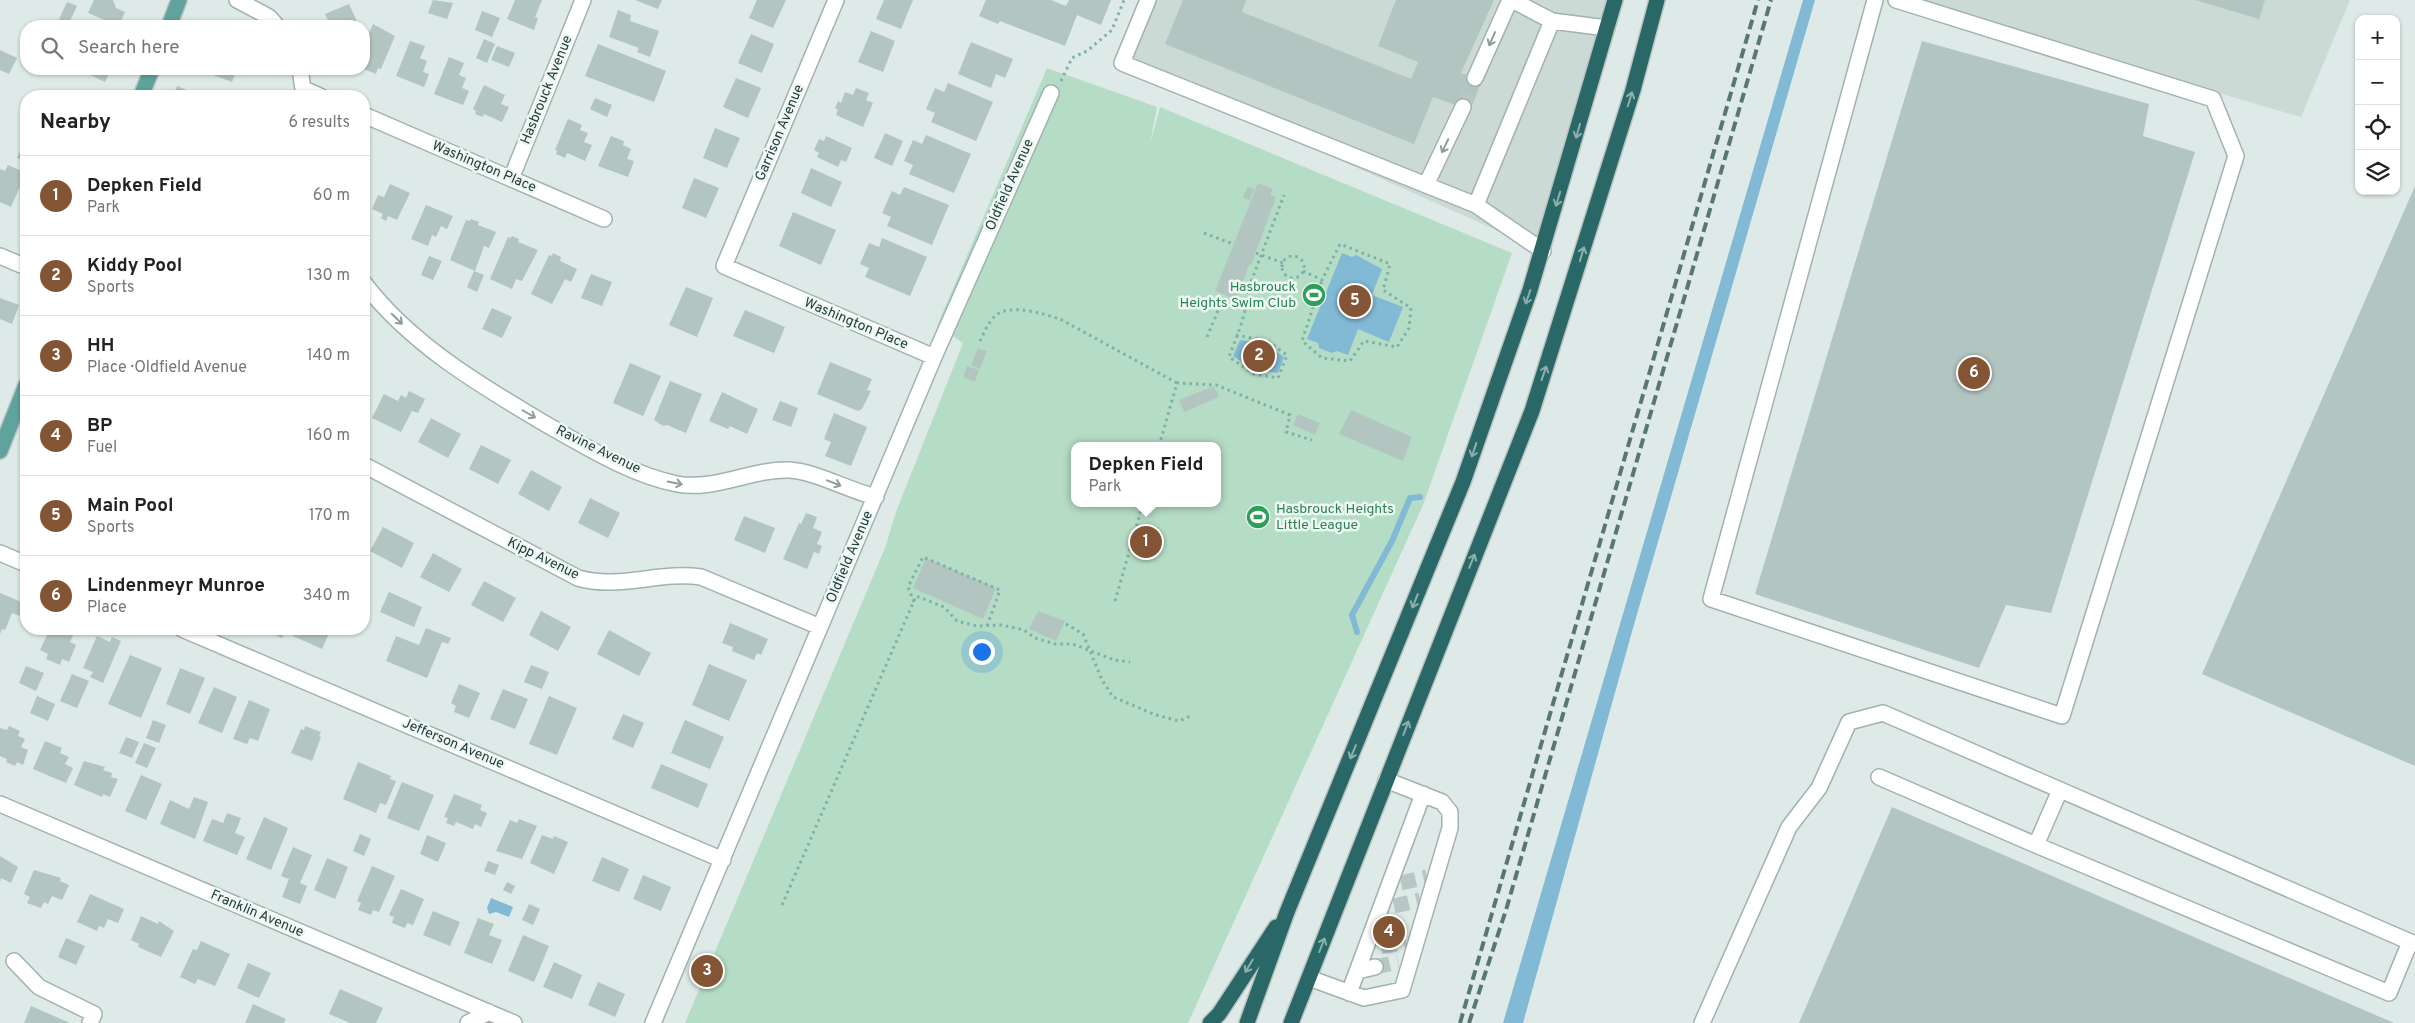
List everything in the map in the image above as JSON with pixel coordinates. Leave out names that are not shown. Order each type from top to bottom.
[{"type":"highway","points":[[1247,1023],[1287,912],[1463,482],[1543,250],[1615,0]]},
{"type":"highway","points":[[1291,1023],[1532,411],[1632,90],[1658,0]]},
{"type":"highway","points":[[1210,1023],[1219,1014],[1251,962],[1287,912]]},
{"type":"main road","points":[[171,20],[179,0]]},
{"type":"main road","points":[[143,90],[150,75]]},
{"type":"main road","points":[[0,451],[20,400]]},
{"type":"street","points":[[237,0],[271,20]]},
{"type":"street","name":"Hasbrouck Avenue","points":[[511,179],[583,0]]},
{"type":"street","name":"Garrison Avenue","points":[[724,266],[836,0]]},
{"type":"street","points":[[1148,0],[1122,62],[1476,205],[1543,250]]},
{"type":"street","points":[[1475,78],[1511,0],[1552,21],[1607,28]]},
{"type":"street","points":[[1875,0],[1711,599],[2062,716],[2236,156],[2213,99],[1896,0]]},
{"type":"street","points":[[1476,205],[1552,21]]},
{"type":"street","points":[[301,75],[304,90]]},
{"type":"street","name":"Oldfield Avenue","points":[[653,1023],[934,357],[1051,93]]},
{"type":"street","points":[[1426,185],[1463,107]]},
{"type":"street","name":"Washington Place","points":[[370,118],[604,219]]},
{"type":"street","points":[[0,256],[20,264]]},
{"type":"street","name":"Washington Place","points":[[724,266],[934,357]]},
{"type":"street","name":"Ravine Avenue","points":[[370,291],[399,322],[423,344],[520,408],[618,462],[660,479],[697,486],[773,472],[799,472],[876,496]]},
{"type":"street","name":"Kipp Avenue","points":[[370,468],[578,578],[590,582],[615,583],[667,576],[685,575],[701,577],[820,627]]},
{"type":"street","points":[[0,553],[20,561]]},
{"type":"street","name":"Jefferson Avenue","points":[[196,635],[723,860]]},
{"type":"street","points":[[1702,1023],[1789,827],[1819,788],[1849,722],[1883,713],[2413,943],[2389,993],[1879,777]]},
{"type":"street","points":[[1309,978],[1364,998],[1402,990],[1405,960],[1432,876],[1450,828],[1450,812],[1442,802],[1386,780]]},
{"type":"street","points":[[2036,845],[2060,790]]},
{"type":"street","points":[[1349,993],[1365,951],[1387,908],[1423,794]]},
{"type":"street","name":"Franklin Avenue","points":[[0,804],[514,1023]]},
{"type":"street","points":[[1365,951],[1381,947]]},
{"type":"street","points":[[14,961],[39,987],[94,1014],[90,1023]]},
{"type":"street","points":[[1357,970],[1375,967]]},
{"type":"street","points":[[468,1023],[489,1012]]},
{"type":"path","points":[[1051,93],[1061,82],[1072,58],[1087,51],[1112,30],[1124,0]]},
{"type":"path","points":[[1236,335],[1267,341],[1287,355],[1278,378],[1254,374],[1229,357],[1236,335],[1247,308],[1246,295],[1284,195]]},
{"type":"path","points":[[1204,233],[1233,244]]},
{"type":"path","points":[[1340,244],[1390,264],[1383,290],[1411,308],[1409,328],[1397,348],[1364,341],[1350,361],[1322,358],[1302,341],[1322,280],[1340,244]]},
{"type":"path","points":[[1256,253],[1282,263]]},
{"type":"path","points":[[1288,257],[1297,257],[1303,263],[1303,272],[1297,278],[1289,278],[1282,271],[1282,263],[1288,257]]},
{"type":"path","points":[[1303,272],[1322,280]]},
{"type":"path","points":[[1207,336],[1223,300],[1247,308]]},
{"type":"path","points":[[980,341],[993,318],[998,314],[1012,310],[1043,314],[1060,319],[1177,383],[1216,385],[1290,415],[1286,432],[1312,440]]},
{"type":"path","points":[[1160,442],[1177,383]]},
{"type":"path","points":[[1115,601],[1142,507]]},
{"type":"path","points":[[914,602],[908,587],[923,558],[1000,590],[986,626]]},
{"type":"path","points":[[782,905],[916,596],[944,607],[957,621],[977,626],[1002,625],[1055,644],[1073,644],[1114,660],[1130,662]]},
{"type":"path","points":[[1066,624],[1083,634],[1087,649],[1102,680],[1113,697],[1156,715],[1179,721],[1193,715]]},
{"type":"shaded area","points":[[1148,0],[1610,0],[1543,251],[1122,63]]},
{"type":"shaded area","points":[[1897,0],[2350,0],[2301,117]]},
{"type":"green space","points":[[1047,68],[1157,107],[1150,144],[1160,107],[1512,253],[1423,505],[1188,1023],[685,1023],[885,548],[896,512],[963,343],[937,326]]},
{"type":"water","points":[[1803,0],[1815,0],[1633,628],[1523,1023],[1503,1023]]},
{"type":"water","points":[[1342,253],[1352,257],[1356,255],[1382,269],[1372,295],[1403,307],[1389,342],[1358,329],[1348,355],[1337,351],[1332,353],[1319,348],[1318,343],[1307,339]]},
{"type":"water","points":[[1240,340],[1265,344],[1284,357],[1278,373],[1255,370],[1233,356]]},
{"type":"water","points":[[491,898],[513,907],[509,917],[496,912],[489,914],[487,908]]},
{"type":"building","points":[[94,0],[113,0],[116,8],[125,12],[122,20],[105,20],[88,13]]},
{"type":"building","points":[[433,0],[453,3],[447,19],[428,13]]},
{"type":"building","points":[[515,0],[542,0],[535,17],[538,18],[534,30],[507,19]]},
{"type":"building","points":[[635,0],[662,0],[658,9]]},
{"type":"building","points":[[757,0],[786,0],[773,28],[749,18]]},
{"type":"building","points":[[884,0],[913,0],[901,29],[876,19]]},
{"type":"building","points":[[986,0],[1051,0],[1066,6],[1069,0],[1111,0],[1101,25],[1077,15],[1065,46],[1000,21],[998,24],[979,16]]},
{"type":"building","points":[[1183,0],[1246,0],[1242,12],[1411,79],[1418,62],[1378,46],[1396,0],[1494,0],[1461,73],[1482,81],[1470,110],[1433,97],[1414,144],[1165,44]]},
{"type":"building","points":[[2195,0],[2265,0],[2259,19]]},
{"type":"building","points":[[67,2],[77,6],[70,20],[59,19]]},
{"type":"building","points":[[349,4],[356,20],[328,20],[325,14]]},
{"type":"building","points":[[618,10],[631,15],[630,21],[659,31],[650,57],[637,52],[639,48],[609,37]]},
{"type":"building","points":[[482,11],[500,18],[492,37],[475,30]]},
{"type":"building","points":[[373,24],[395,36],[381,69],[378,68],[376,74],[370,72],[370,31]]},
{"type":"building","points":[[871,31],[895,41],[883,72],[858,62]]},
{"type":"building","points":[[751,34],[774,44],[762,73],[738,63]]},
{"type":"building","points":[[484,39],[495,44],[487,63],[476,58]]},
{"type":"building","points":[[410,41],[425,46],[420,58],[427,61],[423,72],[429,74],[424,87],[396,76]]},
{"type":"building","points":[[1922,41],[2149,104],[2143,136],[2195,152],[2051,613],[2006,605],[1979,668],[1755,594]]},
{"type":"building","points":[[971,42],[1013,59],[1005,78],[996,74],[991,88],[958,74]]},
{"type":"building","points":[[598,44],[666,71],[654,102],[585,76]]},
{"type":"building","points":[[497,46],[515,53],[509,67],[491,60]]},
{"type":"building","points":[[0,50],[17,58],[9,74],[0,70]]},
{"type":"building","points":[[449,57],[464,63],[459,75],[466,78],[462,88],[469,91],[463,105],[434,94]]},
{"type":"building","points":[[90,75],[108,75],[105,82]]},
{"type":"building","points":[[213,75],[235,75],[232,82]]},
{"type":"building","points":[[736,78],[761,88],[748,118],[723,107]]},
{"type":"building","points":[[948,83],[993,102],[976,141],[931,122],[935,113],[926,109],[935,88],[944,92]]},
{"type":"building","points":[[484,85],[505,95],[501,104],[509,107],[502,122],[484,114],[483,117],[475,114],[476,111],[473,109]]},
{"type":"building","points":[[177,86],[187,90],[175,90]]},
{"type":"building","points":[[856,88],[869,93],[866,100],[873,103],[863,127],[836,115],[838,110],[835,108],[838,101],[841,103],[845,92],[853,95]]},
{"type":"building","points":[[595,98],[612,105],[607,117],[590,109]]},
{"type":"building","points":[[568,119],[582,125],[580,130],[588,133],[584,142],[592,145],[585,161],[567,153],[565,158],[556,154],[557,151],[555,150]]},
{"type":"building","points":[[715,128],[740,138],[727,168],[703,158]]},
{"type":"building","points":[[885,133],[903,141],[892,166],[874,158]]},
{"type":"building","points":[[926,135],[971,154],[954,193],[909,174],[913,165],[904,161],[913,140],[922,144]]},
{"type":"building","points":[[611,136],[624,141],[623,145],[631,149],[627,159],[634,161],[628,177],[598,166]]},
{"type":"building","points":[[826,136],[852,148],[846,162],[841,160],[838,167],[817,157],[819,153],[814,150],[819,139],[824,141]]},
{"type":"building","points":[[8,165],[20,170],[20,187],[11,207],[0,202],[0,169],[5,171]]},
{"type":"building","points":[[811,168],[842,182],[831,207],[801,193]]},
{"type":"building","points":[[694,178],[719,188],[706,218],[682,208]]},
{"type":"building","name":"Hasbrouck Heights Swim Club","points":[[1258,183],[1273,189],[1270,195],[1276,197],[1251,265],[1249,265],[1236,299],[1215,291]]},
{"type":"building","points":[[390,184],[410,193],[397,220],[388,216],[386,221],[381,218],[383,214],[372,209],[378,195],[384,197]]},
{"type":"building","points":[[2415,186],[2415,766],[2202,674]]},
{"type":"building","points":[[904,187],[949,205],[932,245],[887,226],[891,217],[882,213],[892,191],[900,195]]},
{"type":"building","points":[[1247,187],[1254,189],[1250,200],[1243,198]]},
{"type":"building","points":[[426,205],[453,216],[447,229],[441,226],[436,237],[432,235],[428,246],[411,239]]},
{"type":"building","points":[[793,212],[836,230],[821,265],[779,246]]},
{"type":"building","points":[[471,219],[479,222],[478,225],[496,232],[489,248],[484,246],[475,271],[450,260],[466,220],[470,221]]},
{"type":"building","points":[[512,236],[519,239],[518,242],[538,250],[522,281],[516,279],[512,289],[490,279],[508,237],[511,238]]},
{"type":"building","points":[[882,238],[927,257],[910,296],[865,277],[869,268],[860,264],[869,243],[879,247]]},
{"type":"building","points":[[553,253],[561,257],[560,261],[577,269],[571,282],[565,279],[552,304],[531,294],[549,255],[552,256]]},
{"type":"building","points":[[429,256],[442,261],[433,280],[421,275]]},
{"type":"building","points":[[474,271],[484,275],[477,292],[467,287]]},
{"type":"building","points":[[591,274],[612,282],[602,306],[581,298]]},
{"type":"building","points":[[686,287],[713,298],[697,337],[669,325]]},
{"type":"building","points":[[0,298],[19,305],[12,324],[0,319]]},
{"type":"building","points":[[492,308],[512,317],[502,338],[482,329]]},
{"type":"building","points":[[745,310],[785,327],[774,353],[733,336]]},
{"type":"building","points":[[978,348],[987,351],[980,369],[971,365]]},
{"type":"building","points":[[830,362],[872,379],[867,390],[871,391],[862,409],[858,411],[817,394]]},
{"type":"building","points":[[630,363],[661,376],[643,416],[613,403]]},
{"type":"building","points":[[967,366],[979,370],[975,382],[963,377]]},
{"type":"building","points":[[670,381],[702,394],[686,433],[667,425],[663,426],[654,420]]},
{"type":"building","points":[[1214,386],[1219,397],[1184,412],[1179,400]]},
{"type":"building","points":[[409,391],[425,399],[418,413],[412,411],[401,432],[372,418],[384,394],[398,401],[401,395],[406,398]]},
{"type":"building","points":[[722,392],[758,409],[747,434],[730,426],[728,429],[709,421]]},
{"type":"building","points":[[780,401],[798,408],[791,427],[772,420]]},
{"type":"building","points":[[1351,410],[1412,437],[1403,461],[1339,434]]},
{"type":"building","points":[[834,413],[867,427],[851,466],[825,456],[831,442],[824,439]]},
{"type":"building","points":[[1298,414],[1320,423],[1315,435],[1293,425]]},
{"type":"building","points":[[431,418],[461,434],[448,458],[418,442]]},
{"type":"building","points":[[481,445],[511,460],[498,484],[469,469]]},
{"type":"building","points":[[531,470],[562,487],[549,511],[518,494]]},
{"type":"building","points":[[590,498],[620,513],[608,538],[578,523]]},
{"type":"building","points":[[806,513],[817,517],[813,528],[822,532],[817,544],[822,546],[819,554],[814,552],[807,569],[783,559],[799,523],[801,524]]},
{"type":"building","points":[[744,516],[775,528],[765,553],[734,540]]},
{"type":"building","points":[[383,527],[414,543],[402,568],[370,551]]},
{"type":"building","points":[[433,553],[462,569],[449,592],[420,577]]},
{"type":"building","points":[[926,558],[996,588],[983,619],[913,588]]},
{"type":"building","points":[[484,581],[516,598],[503,622],[471,605]]},
{"type":"building","points":[[389,592],[422,607],[414,627],[380,612]]},
{"type":"building","points":[[0,593],[20,601],[20,616],[12,613],[5,630],[2,629],[0,634]]},
{"type":"building","points":[[541,611],[571,627],[558,651],[529,635]]},
{"type":"building","points":[[1038,611],[1065,621],[1056,641],[1029,629]]},
{"type":"building","points":[[730,623],[768,639],[761,655],[757,653],[754,660],[732,651],[733,647],[722,643]]},
{"type":"building","points":[[426,628],[451,638],[448,644],[442,642],[427,678],[386,661],[396,636],[419,645]]},
{"type":"building","points":[[609,630],[651,653],[639,676],[597,654]]},
{"type":"building","points":[[47,635],[73,635],[70,642],[76,645],[69,662],[62,659],[60,665],[46,659],[48,654],[40,650]]},
{"type":"building","points":[[293,635],[328,635],[322,649]]},
{"type":"building","points":[[97,636],[110,642],[112,637],[121,641],[103,683],[90,677],[93,672],[83,668]]},
{"type":"building","points":[[130,655],[162,668],[141,718],[108,704]]},
{"type":"building","points":[[709,664],[747,680],[729,721],[692,705]]},
{"type":"building","points":[[531,665],[549,672],[542,689],[524,682]]},
{"type":"building","points":[[26,666],[44,673],[36,691],[19,683]]},
{"type":"building","points":[[180,668],[205,678],[190,714],[166,704]]},
{"type":"building","points":[[72,674],[89,681],[77,708],[60,701]]},
{"type":"building","points":[[459,684],[480,693],[469,718],[454,712],[456,706],[451,703]]},
{"type":"building","points":[[214,687],[237,697],[222,733],[198,723]]},
{"type":"building","points":[[503,689],[528,699],[515,729],[490,719]]},
{"type":"building","points":[[37,696],[55,704],[48,721],[30,713]]},
{"type":"building","points":[[549,696],[577,708],[557,755],[529,744]]},
{"type":"building","points":[[249,700],[270,709],[258,741],[250,738],[247,744],[233,739]]},
{"type":"building","points":[[623,714],[644,723],[633,748],[612,739]]},
{"type":"building","points":[[153,720],[166,725],[159,743],[146,738]]},
{"type":"building","points":[[685,720],[724,737],[710,769],[671,753]]},
{"type":"building","points":[[9,726],[20,731],[18,736],[25,739],[21,747],[28,750],[23,765],[17,762],[15,766],[6,762],[7,759],[0,756],[0,728],[7,730]]},
{"type":"building","points":[[305,726],[321,732],[312,761],[291,753],[301,729],[304,730]]},
{"type":"building","points":[[126,737],[139,742],[132,758],[119,753]]},
{"type":"building","points":[[45,741],[62,748],[60,753],[69,757],[65,764],[73,768],[66,783],[33,769]]},
{"type":"building","points":[[144,743],[156,748],[147,768],[135,763]]},
{"type":"building","points":[[84,761],[105,767],[103,770],[112,773],[111,777],[118,779],[110,797],[103,794],[102,797],[74,785]]},
{"type":"building","points":[[358,762],[391,776],[390,779],[396,781],[386,805],[380,803],[376,813],[343,799]]},
{"type":"building","points":[[661,764],[708,784],[698,808],[651,788]]},
{"type":"building","points":[[141,775],[162,784],[146,820],[125,811]]},
{"type":"building","points":[[402,782],[434,795],[419,831],[387,818]]},
{"type":"building","points":[[454,794],[482,805],[480,810],[487,813],[481,827],[475,824],[473,829],[456,822],[454,826],[446,823],[448,818],[444,817]]},
{"type":"building","points":[[194,797],[208,802],[195,839],[160,824],[170,800],[189,809]]},
{"type":"building","points":[[1892,807],[2394,1023],[1799,1023]]},
{"type":"building","points":[[227,813],[241,818],[235,833],[245,837],[237,855],[203,841],[212,819],[223,823]]},
{"type":"building","points":[[264,817],[288,828],[271,870],[246,859]]},
{"type":"building","points":[[519,819],[537,826],[522,859],[496,851],[510,820],[517,823]]},
{"type":"building","points":[[360,834],[371,839],[364,856],[353,851]]},
{"type":"building","points":[[427,835],[446,843],[438,862],[420,854]]},
{"type":"building","points":[[542,835],[553,839],[554,836],[568,842],[554,874],[530,863]]},
{"type":"building","points":[[293,847],[312,855],[300,883],[307,886],[300,904],[282,897],[289,879],[281,876]]},
{"type":"building","points":[[0,856],[18,867],[11,883],[1,878],[0,882]]},
{"type":"building","points":[[602,857],[629,869],[619,892],[592,881]]},
{"type":"building","points":[[327,858],[348,867],[335,899],[314,890]]},
{"type":"building","points":[[488,861],[499,865],[495,875],[484,871]]},
{"type":"building","points":[[372,866],[395,876],[379,912],[373,910],[371,915],[358,910],[361,903],[357,901]]},
{"type":"building","points":[[34,870],[61,878],[60,881],[69,885],[62,900],[52,896],[48,904],[44,902],[41,908],[27,903],[30,897],[24,894]]},
{"type":"building","points":[[643,875],[671,887],[661,911],[633,899]]},
{"type":"building","points":[[507,882],[515,886],[511,894],[503,890]]},
{"type":"building","points":[[401,889],[424,899],[413,925],[407,923],[405,928],[392,923],[394,917],[389,915]]},
{"type":"building","points":[[90,894],[124,909],[118,923],[108,919],[104,928],[99,926],[97,931],[77,922]]},
{"type":"building","points":[[529,904],[540,909],[533,925],[522,920]]},
{"type":"building","points":[[433,911],[460,922],[450,946],[423,935]]},
{"type":"building","points":[[141,916],[158,924],[159,921],[174,931],[161,957],[138,947],[139,944],[131,940]]},
{"type":"building","points":[[478,918],[494,924],[489,935],[502,940],[492,964],[464,953]]},
{"type":"building","points":[[523,935],[549,946],[534,982],[508,971]]},
{"type":"building","points":[[66,938],[85,946],[76,965],[58,957]]},
{"type":"building","points":[[201,941],[230,954],[215,986],[198,979],[195,984],[180,977],[193,949],[197,950]]},
{"type":"building","points":[[554,962],[582,975],[572,999],[543,987]]},
{"type":"building","points":[[248,963],[271,973],[259,998],[237,988]]},
{"type":"building","points":[[598,982],[625,994],[615,1017],[588,1005]]},
{"type":"building","points":[[340,989],[383,1008],[376,1023],[350,1023],[329,1014]]},
{"type":"building","points":[[253,1004],[286,1019],[284,1023],[245,1023]]},
{"type":"building","points":[[31,1006],[70,1023],[24,1023]]},
{"type":"waterway","points":[[1357,632],[1352,615],[1392,541],[1410,498],[1420,497]]},
{"type":"tunnel","points":[[1463,107],[1475,78]]},
{"type":"tunnel","points":[[1401,883],[1427,877]]},
{"type":"tunnel","points":[[1394,906],[1420,900]]},
{"type":"tunnel","points":[[1381,947],[1406,942]]},
{"type":"tunnel","points":[[1375,967],[1398,962]]},
{"type":"railway","points":[[1460,1023],[1758,0]]},
{"type":"railway","points":[[1469,1023],[1506,910],[1771,0]]},
{"type":"place","name":"Hasbrouck Heights Swim Club","points":[[1314,295]]},
{"type":"place","name":"Main Pool","points":[[1355,301]]},
{"type":"place","name":"Kiddy Pool","points":[[1259,356]]},
{"type":"place","name":"Lindenmeyr Munroe","points":[[1974,373]]},
{"type":"place","name":"Hasbrouck Heights Little League","points":[[1258,517]]},
{"type":"place","name":"Depken Field","points":[[1146,542]]},
{"type":"place","name":"BP","points":[[1389,932]]},
{"type":"place","name":"HH","points":[[707,971]]}]
